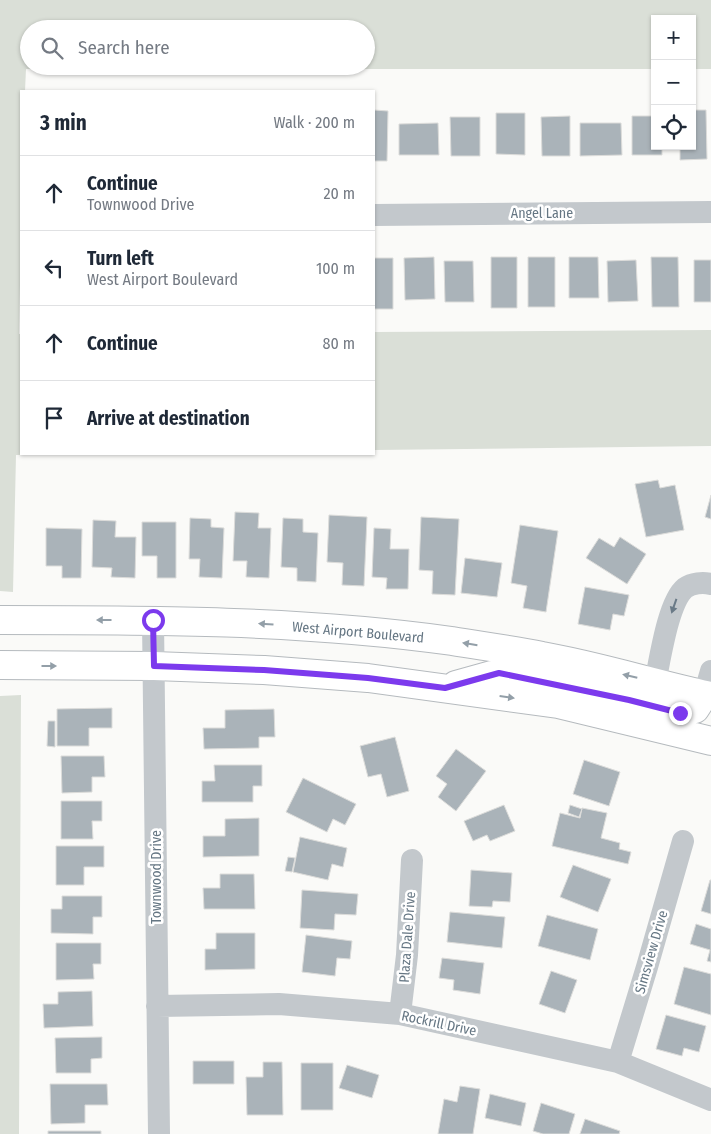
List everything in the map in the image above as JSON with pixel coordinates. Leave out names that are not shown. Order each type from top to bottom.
[{"type":"main road","name":"West Airport Boulevard","points":[[0,620],[153,620],[258,623],[353,630],[451,641],[543,656],[655,683],[709,687]]},
{"type":"main road","points":[[0,666],[154,666],[264,670],[368,678],[558,704],[711,741]]},
{"type":"main road","points":[[445,688],[499,673],[629,700],[680,713],[695,709],[709,687]]},
{"type":"street","name":"Angel Lane","points":[[375,215],[711,212]]},
{"type":"street","points":[[655,683],[669,620],[676,599],[686,587],[702,582],[711,584]]},
{"type":"street","name":"Townwood Drive","points":[[153,620],[159,1134]]},
{"type":"street","name":"Simsview Drive","points":[[618,1062],[648,967],[683,841]]},
{"type":"street","name":"Plaza Dale Drive","points":[[400,1014],[407,955],[412,860]]},
{"type":"street","name":"Rockrill Drive","points":[[157,1006],[279,1004],[400,1014],[618,1062],[711,1100]]},
{"type":"shaded area","points":[[0,0],[711,0],[711,69],[696,69],[696,15],[651,15],[651,69],[375,69],[375,20],[20,20],[20,75],[26,75],[25,90],[20,90],[20,455],[16,455],[13,592],[0,591]]},
{"type":"shaded area","points":[[711,330],[711,446],[375,450],[375,332]]},
{"type":"shaded area","points":[[21,695],[19,1134],[0,1134],[0,696]]},
{"type":"building","points":[[375,110],[388,111],[387,161],[375,161]]},
{"type":"building","points":[[696,110],[706,110],[707,159],[680,160],[680,150],[696,150]]},
{"type":"building","points":[[496,113],[525,113],[525,155],[496,154]]},
{"type":"building","points":[[570,116],[570,156],[542,156],[541,117]]},
{"type":"building","points":[[632,116],[651,116],[651,150],[662,150],[662,155],[632,155]]},
{"type":"building","points":[[450,117],[480,117],[480,156],[451,156]]},
{"type":"building","points":[[438,123],[439,155],[399,155],[399,124]]},
{"type":"building","points":[[580,123],[621,123],[622,155],[580,156]]},
{"type":"building","points":[[434,257],[435,299],[405,300],[404,258]]},
{"type":"building","points":[[491,257],[517,257],[517,308],[491,308]]},
{"type":"building","points":[[528,257],[555,257],[555,307],[528,307]]},
{"type":"building","points":[[569,257],[598,257],[599,298],[569,298]]},
{"type":"building","points":[[651,257],[678,257],[679,307],[652,307]]},
{"type":"building","points":[[375,258],[393,258],[393,309],[375,309]]},
{"type":"building","points":[[636,260],[638,301],[608,302],[607,261]]},
{"type":"building","points":[[694,260],[711,260],[711,302],[694,302]]},
{"type":"building","points":[[444,261],[473,261],[474,302],[445,302]]},
{"type":"building","points":[[658,480],[660,488],[675,485],[684,530],[646,537],[635,484]]},
{"type":"building","points":[[711,495],[711,519],[705,517]]},
{"type":"building","points":[[235,512],[259,513],[258,528],[271,528],[269,578],[246,577],[247,561],[233,561]]},
{"type":"building","points":[[329,515],[367,517],[364,586],[342,585],[343,563],[327,562]]},
{"type":"building","points":[[421,517],[459,519],[455,595],[432,594],[433,571],[419,570]]},
{"type":"building","points":[[190,518],[211,519],[211,527],[224,528],[222,578],[199,577],[200,559],[189,559]]},
{"type":"building","points":[[283,518],[303,519],[303,532],[318,533],[316,582],[297,581],[297,568],[281,567]]},
{"type":"building","points":[[93,520],[116,521],[115,537],[136,537],[135,578],[111,577],[112,568],[92,567]]},
{"type":"building","points":[[142,522],[176,522],[176,578],[157,578],[157,556],[142,556]]},
{"type":"building","points":[[520,525],[558,531],[546,612],[523,608],[527,586],[511,583]]},
{"type":"building","points":[[46,528],[82,529],[81,578],[62,578],[62,566],[46,566]]},
{"type":"building","points":[[374,528],[391,529],[390,549],[409,549],[408,589],[386,589],[387,578],[372,577]]},
{"type":"building","points":[[620,537],[646,554],[627,584],[586,558],[599,538],[614,547]]},
{"type":"building","points":[[465,558],[502,563],[497,597],[461,593]]},
{"type":"building","points":[[585,587],[629,595],[624,616],[613,614],[610,630],[578,624]]},
{"type":"building","points":[[112,708],[112,728],[89,728],[89,746],[57,746],[57,709]]},
{"type":"building","points":[[274,709],[275,737],[259,737],[259,748],[204,749],[203,728],[225,728],[225,710]]},
{"type":"building","points":[[48,721],[55,721],[55,747],[47,746]]},
{"type":"building","points":[[395,737],[409,791],[387,797],[381,774],[368,777],[360,746]]},
{"type":"building","points":[[456,749],[486,771],[456,811],[438,797],[447,784],[436,776]]},
{"type":"building","points":[[61,756],[104,756],[105,777],[92,777],[92,792],[62,793]]},
{"type":"building","points":[[584,760],[620,772],[609,806],[573,794]]},
{"type":"building","points":[[214,765],[262,765],[262,786],[253,786],[253,802],[202,802],[202,781],[215,781]]},
{"type":"building","points":[[303,778],[356,804],[345,825],[333,819],[327,832],[286,812]]},
{"type":"building","points":[[61,801],[102,801],[102,821],[92,821],[93,839],[61,839]]},
{"type":"building","points":[[504,805],[515,831],[490,841],[487,835],[473,841],[464,821]]},
{"type":"building","points":[[570,805],[582,809],[579,817],[568,813]]},
{"type":"building","points":[[582,808],[607,813],[601,838],[620,843],[619,849],[631,852],[628,864],[552,846],[560,813],[580,818]]},
{"type":"building","points":[[259,818],[259,856],[203,857],[203,836],[225,836],[225,819]]},
{"type":"building","points":[[300,837],[347,848],[343,867],[332,864],[328,880],[293,872]]},
{"type":"building","points":[[56,846],[104,846],[104,867],[84,867],[84,885],[56,885]]},
{"type":"building","points":[[288,857],[295,858],[292,872],[285,871]]},
{"type":"building","points":[[573,865],[611,879],[598,912],[560,897]]},
{"type":"building","points":[[471,870],[512,873],[510,902],[493,901],[492,907],[469,906]]},
{"type":"building","points":[[220,874],[254,874],[255,909],[204,909],[203,888],[220,888]]},
{"type":"building","points":[[711,880],[711,914],[701,911]]},
{"type":"building","points":[[302,890],[358,894],[356,915],[335,914],[334,930],[300,928]]},
{"type":"building","points":[[62,896],[102,896],[102,917],[93,917],[93,934],[51,933],[51,909],[62,909]]},
{"type":"building","points":[[450,912],[505,917],[502,948],[447,942]]},
{"type":"building","points":[[547,915],[598,929],[590,960],[538,946]]},
{"type":"building","points":[[696,924],[711,929],[711,962],[707,961],[710,950],[690,944]]},
{"type":"building","points":[[216,933],[255,933],[255,969],[205,970],[205,949],[216,949]]},
{"type":"building","points":[[306,935],[352,941],[350,959],[337,958],[335,976],[302,972]]},
{"type":"building","points":[[56,943],[101,943],[101,964],[93,964],[94,979],[56,980]]},
{"type":"building","points":[[442,958],[484,963],[480,994],[453,990],[454,980],[439,978]]},
{"type":"building","points":[[684,967],[711,974],[711,1015],[674,1004]]},
{"type":"building","points":[[551,971],[577,980],[565,1013],[539,1004]]},
{"type":"building","points":[[92,991],[93,1026],[44,1028],[43,1004],[58,1004],[58,992]]},
{"type":"building","points":[[666,1015],[706,1026],[699,1052],[684,1048],[682,1056],[656,1049]]},
{"type":"building","points":[[102,1037],[102,1058],[91,1059],[91,1073],[56,1073],[55,1038]]},
{"type":"building","points":[[193,1061],[234,1061],[234,1084],[193,1084]]},
{"type":"building","points":[[263,1062],[282,1062],[283,1115],[247,1115],[246,1077],[263,1077]]},
{"type":"building","points":[[301,1063],[333,1063],[333,1110],[301,1110]]},
{"type":"building","points":[[347,1065],[379,1075],[372,1098],[339,1088]]},
{"type":"building","points":[[50,1084],[107,1084],[108,1105],[85,1105],[85,1123],[51,1124]]},
{"type":"building","points":[[460,1086],[480,1089],[473,1134],[438,1134],[444,1099],[457,1102]]},
{"type":"building","points":[[490,1094],[526,1103],[521,1126],[485,1118]]},
{"type":"building","points":[[541,1103],[575,1114],[569,1134],[543,1134],[533,1131]]},
{"type":"building","points":[[585,1119],[620,1131],[619,1134],[580,1134]]},
{"type":"building","points":[[48,1131],[101,1131],[101,1134],[48,1134]]},
{"type":"route","points":[[153,620],[154,666],[264,670],[368,678],[445,688],[499,673],[629,700],[680,713]]}]
